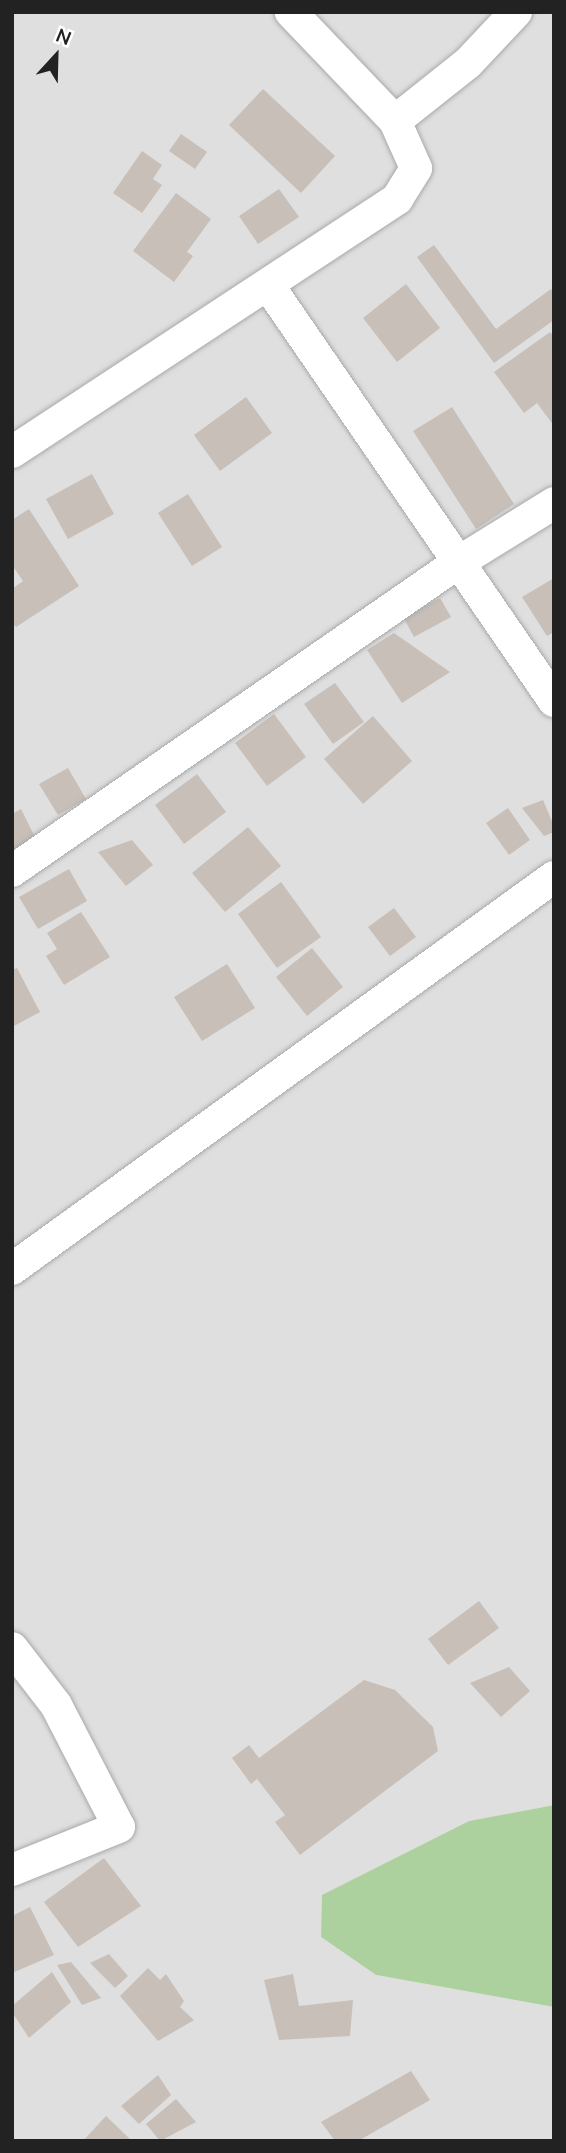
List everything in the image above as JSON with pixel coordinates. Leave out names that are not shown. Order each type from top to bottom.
[{"type":"street","points":[[12,452],[397,200],[416,168],[395,121],[291,12]]},
{"type":"street","points":[[395,121],[468,63],[516,12]]},
{"type":"street","points":[[268,285],[554,701]]},
{"type":"street","points":[[12,871],[459,562],[554,503]]},
{"type":"street","points":[[12,1269],[554,877]]},
{"type":"street","points":[[12,1648],[56,1705],[120,1827],[12,1870]]},
{"type":"shaded area","points":[[12,12],[554,12],[554,1805],[469,1821],[323,1895],[321,1937],[376,1975],[554,2007],[554,2141],[12,2141]]},
{"type":"green space","points":[[554,1805],[554,2007],[376,1975],[321,1937],[322,1895],[469,1821]]},
{"type":"building","points":[[263,89],[335,156],[301,193],[229,125]]},
{"type":"building","points":[[181,134],[207,152],[195,169],[169,151]]},
{"type":"building","points":[[142,151],[162,165],[153,179],[162,185],[142,213],[113,193]]},
{"type":"building","points":[[279,189],[299,217],[258,244],[239,216]]},
{"type":"building","points":[[176,193],[211,219],[187,252],[193,256],[174,282],[133,251]]},
{"type":"building","points":[[434,245],[496,329],[551,289],[554,293],[554,320],[494,363],[417,257]]},
{"type":"building","points":[[406,284],[440,328],[397,362],[363,318]]},
{"type":"building","points":[[550,332],[554,337],[554,426],[537,403],[524,413],[494,372]]},
{"type":"building","points":[[246,397],[272,433],[220,471],[194,435]]},
{"type":"building","points":[[452,407],[514,504],[476,529],[413,431]]},
{"type":"building","points":[[92,474],[114,514],[68,539],[46,499]]},
{"type":"building","points":[[188,494],[222,547],[192,566],[158,513]]},
{"type":"building","points":[[29,509],[79,586],[16,627],[12,622],[12,589],[23,581],[12,565],[12,520]]},
{"type":"building","points":[[554,578],[554,632],[547,636],[522,597]]},
{"type":"building","points":[[440,598],[451,617],[414,637],[403,617]]},
{"type":"building","points":[[394,633],[450,672],[402,703],[367,650]]},
{"type":"building","points":[[335,683],[364,722],[333,744],[304,704]]},
{"type":"building","points":[[274,714],[306,757],[267,786],[235,743]]},
{"type":"building","points":[[373,716],[412,761],[363,804],[324,759]]},
{"type":"building","points":[[68,768],[86,799],[58,815],[39,784]]},
{"type":"building","points":[[197,774],[226,812],[184,844],[155,805]]},
{"type":"building","points":[[543,800],[554,826],[554,832],[544,836],[522,808]]},
{"type":"building","points":[[508,808],[530,840],[509,855],[486,823]]},
{"type":"building","points":[[21,809],[36,839],[12,851],[12,814]]},
{"type":"building","points":[[248,827],[281,866],[225,912],[192,873]]},
{"type":"building","points":[[132,840],[153,865],[126,886],[98,852]]},
{"type":"building","points":[[69,869],[87,901],[38,929],[19,897]]},
{"type":"building","points":[[281,882],[321,937],[277,968],[238,914]]},
{"type":"building","points":[[394,908],[416,937],[390,956],[368,927]]},
{"type":"building","points":[[81,912],[110,957],[64,985],[46,956],[57,949],[47,933]]},
{"type":"building","points":[[312,948],[343,987],[307,1016],[276,977]]},
{"type":"building","points":[[227,964],[255,1008],[202,1041],[174,997]]},
{"type":"building","points":[[17,968],[40,1012],[12,1027],[12,970]]},
{"type":"building","points":[[479,1601],[499,1628],[448,1665],[428,1639]]},
{"type":"building","points":[[509,1667],[530,1691],[501,1717],[470,1683]]},
{"type":"building","points":[[364,1680],[395,1690],[433,1727],[438,1751],[300,1855],[275,1822],[285,1815],[257,1779],[251,1784],[232,1758],[249,1745],[259,1758]]},
{"type":"building","points":[[104,1858],[141,1906],[78,1947],[44,1902]]},
{"type":"building","points":[[30,1907],[54,1955],[12,1973],[12,1916]]},
{"type":"building","points":[[109,1954],[128,1976],[115,1988],[90,1963]]},
{"type":"building","points":[[71,1962],[101,1998],[82,2005],[57,1965]]},
{"type":"building","points":[[148,1968],[160,1980],[166,1974],[184,2001],[180,2007],[194,2020],[158,2041],[120,1996]]},
{"type":"building","points":[[52,1972],[71,2002],[29,2038],[12,2012],[12,2006]]},
{"type":"building","points":[[293,1974],[299,2006],[353,2000],[350,2036],[279,2040],[264,1980]]},
{"type":"building","points":[[411,2071],[430,2100],[358,2141],[335,2141],[321,2122]]},
{"type":"building","points":[[158,2075],[171,2095],[139,2124],[121,2106]]},
{"type":"building","points":[[176,2099],[196,2122],[160,2141],[146,2124]]},
{"type":"building","points":[[106,2116],[132,2141],[83,2141]]}]
